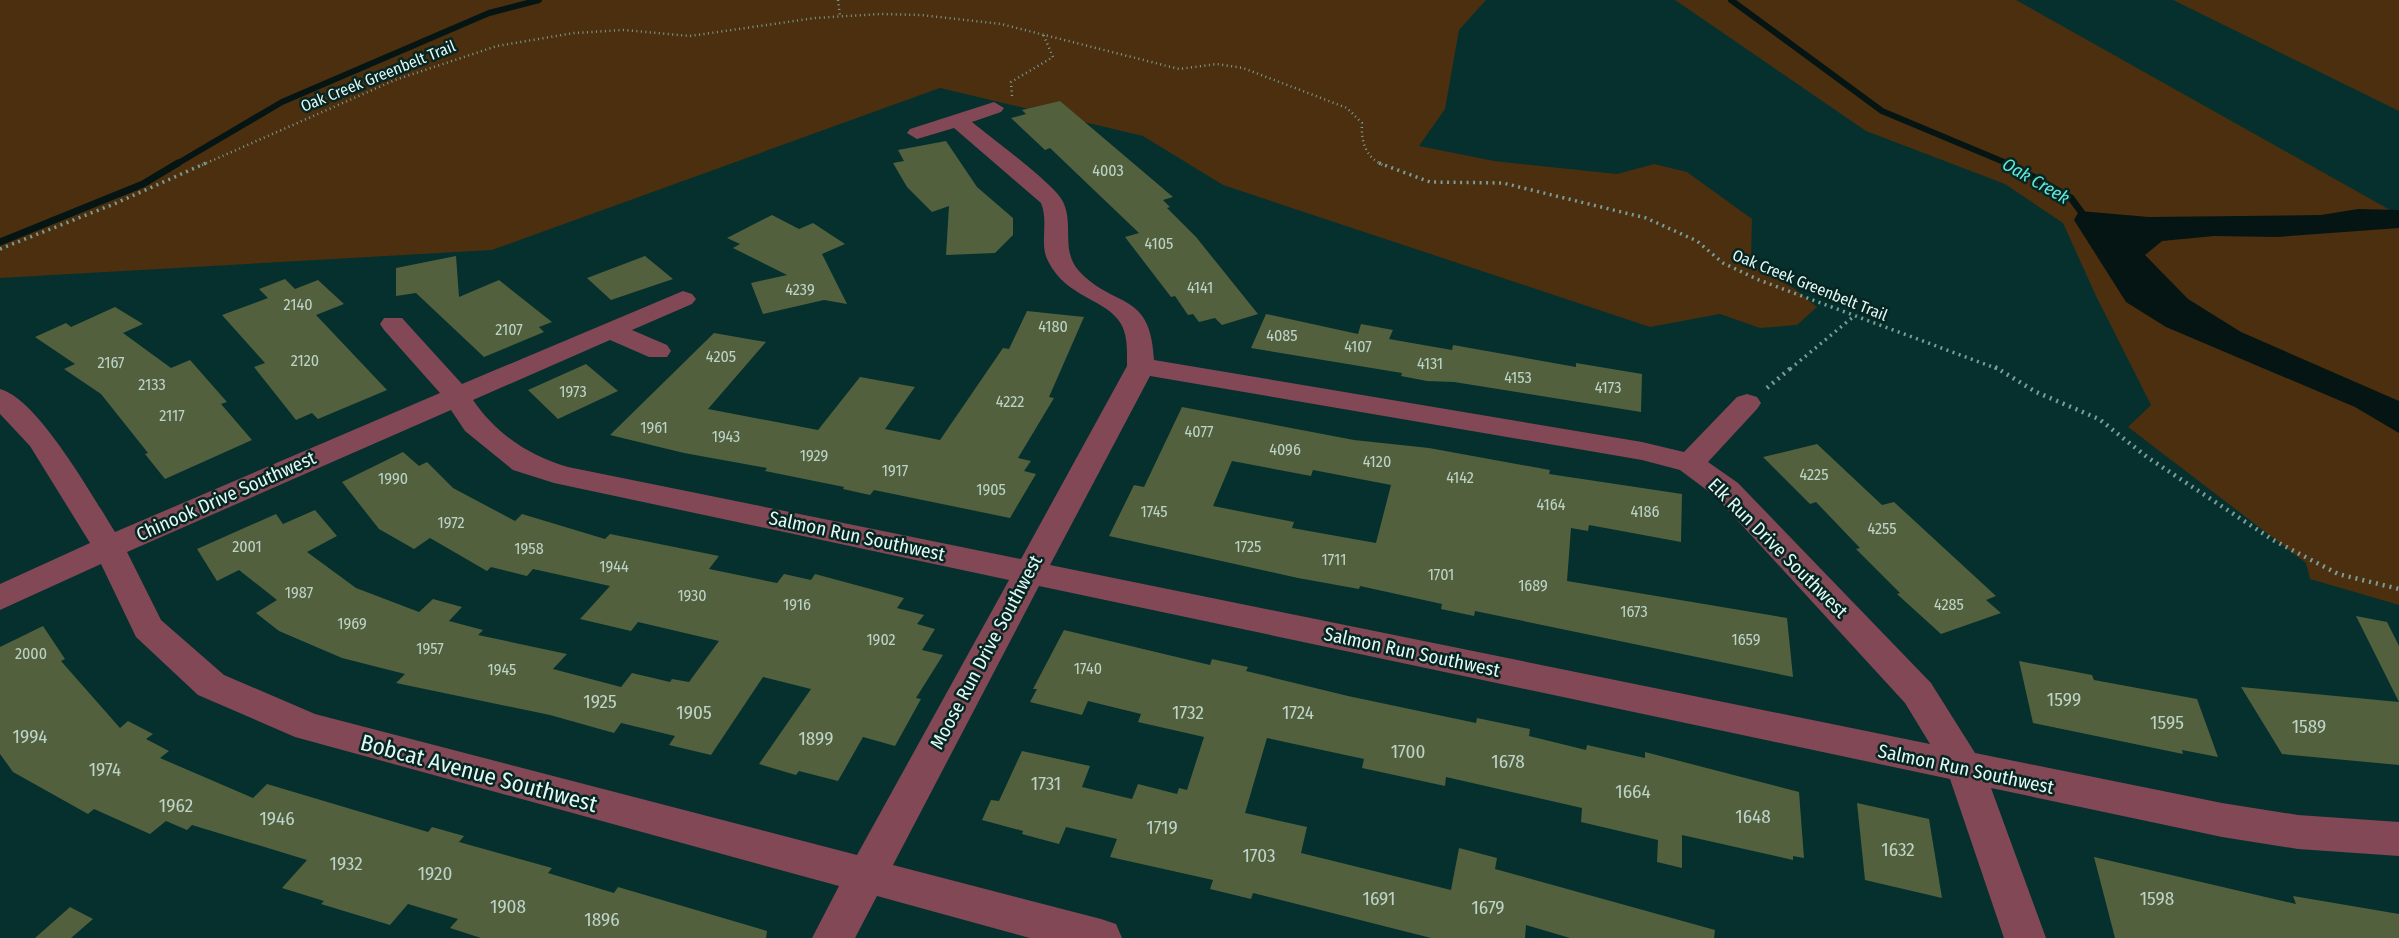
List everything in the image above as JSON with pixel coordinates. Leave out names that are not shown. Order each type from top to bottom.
[{"type":"street","points":[[917,133],[994,108]]},
{"type":"street","points":[[958,121],[1051,200],[1060,217],[1055,245],[1060,261],[1072,278],[1120,306],[1137,325],[1142,349],[1141,366]]},
{"type":"street","name":"Chinook Drive Southwest","points":[[0,598],[108,547],[683,299]]},
{"type":"street","name":"Salmon Run Southwest","points":[[393,324],[443,377],[475,425],[523,463],[565,476],[1965,769],[2222,820],[2298,832],[2399,839]]},
{"type":"street","points":[[609,330],[657,351]]},
{"type":"street","name":"Elk Run Drive Southwest","points":[[1141,366],[1629,449],[1690,463],[1727,490],[1918,693],[1965,769],[2025,938]]},
{"type":"street","name":"Moose Run Drive Southwest","points":[[833,938],[1141,366]]},
{"type":"street","name":"Bobcat Avenue Southwest","points":[[0,398],[41,440],[108,547],[148,628],[211,685],[308,727],[1101,938]]},
{"type":"street","points":[[1690,463],[1747,403]]},
{"type":"path","points":[[838,0],[840,16]]},
{"type":"path","name":"Oak Creek Greenbelt Trail","points":[[0,250],[64,227],[266,134],[455,57],[508,44],[605,31],[692,36],[840,16],[931,14],[968,17],[1026,26],[1043,34],[1159,66],[1179,69],[1217,64],[1243,68],[1347,108],[1362,123],[1361,141],[1374,161],[1408,176],[1430,182],[1503,183],[1646,218],[1697,241],[1723,264],[1853,317],[1993,366],[2036,392],[2099,419],[2147,457],[2273,540],[2338,574],[2399,589]]},
{"type":"path","points":[[994,108],[1012,97],[1011,82],[1054,57],[1043,34]]},
{"type":"path","points":[[1747,403],[1796,368],[1853,317]]},
{"type":"shaded area","points":[[0,0],[1486,0],[1459,30],[1445,109],[1419,146],[1494,161],[1617,174],[1654,164],[1687,172],[1752,219],[1751,263],[1795,289],[1817,307],[1797,325],[1760,328],[1720,314],[1650,327],[1223,185],[1143,136],[940,88],[492,250],[0,278]]},
{"type":"shaded area","points":[[1675,0],[2016,0],[2399,215],[2399,605],[2310,579],[2306,563],[2128,427],[2151,405],[2063,223],[2005,184],[1866,131]]},
{"type":"shaded area","points":[[2173,0],[2399,0],[2399,111]]},
{"type":"shaded area","points":[[2358,209],[2399,210],[2399,228],[2277,237],[2214,236],[2162,241],[2145,255],[2188,299],[2241,332],[2399,401],[2399,433],[2355,407],[2166,327],[2126,302],[2074,220],[2079,211],[2149,217],[2321,215]]},
{"type":"building","points":[[1060,101],[1173,197],[1163,200],[1170,207],[1167,208],[1196,237],[1258,314],[1222,325],[1215,318],[1199,322],[1193,314],[1188,315],[1175,296],[1171,297],[1125,237],[1139,233],[1050,148],[1045,150],[1011,118],[1026,114],[1022,110]]},
{"type":"building","points":[[946,141],[977,187],[1013,218],[1013,235],[995,253],[946,255],[949,206],[932,212],[907,187],[893,163],[904,161],[898,150]]},
{"type":"building","points":[[772,215],[799,229],[813,223],[845,244],[822,254],[847,304],[824,300],[763,314],[751,283],[787,275],[733,248],[740,244],[727,238]]},
{"type":"building","points":[[456,256],[459,297],[499,280],[552,322],[539,327],[544,332],[484,357],[416,293],[396,296],[396,268]]},
{"type":"building","points":[[645,256],[673,279],[611,300],[587,278]]},
{"type":"building","points":[[285,279],[295,289],[318,280],[344,304],[316,315],[387,390],[318,419],[312,413],[296,420],[254,367],[265,363],[222,315],[268,298],[259,289]]},
{"type":"building","points":[[115,307],[143,324],[123,333],[171,368],[190,360],[227,402],[221,404],[252,440],[165,479],[101,394],[64,369],[75,364],[35,337],[66,323],[71,327]]},
{"type":"building","points":[[1027,311],[1084,317],[1049,397],[1054,398],[1018,458],[1031,461],[1024,471],[1036,474],[1010,518],[874,490],[870,495],[765,471],[767,468],[684,453],[610,435],[714,333],[766,342],[708,409],[818,430],[860,377],[915,387],[885,429],[940,440],[1003,348],[1009,349]]},
{"type":"building","points":[[1266,314],[1358,334],[1361,324],[1393,330],[1389,339],[1452,350],[1453,345],[1576,367],[1576,363],[1642,374],[1641,412],[1454,382],[1427,381],[1401,376],[1402,373],[1251,348]]},
{"type":"building","points":[[586,364],[618,391],[558,419],[528,390]]},
{"type":"building","points":[[1182,407],[1354,440],[1429,448],[1550,470],[1549,474],[1682,494],[1681,542],[1589,525],[1588,531],[1571,528],[1567,581],[1787,618],[1793,677],[1475,611],[1474,616],[1441,609],[1442,604],[1360,586],[1359,589],[1298,578],[1109,536],[1134,485],[1144,487]],"holes":[[[1232,461],[1311,476],[1313,470],[1391,485],[1376,543],[1292,528],[1294,522],[1213,506]]]},
{"type":"building","points":[[1817,444],[1882,505],[1894,502],[1996,596],[1986,600],[2001,613],[1941,634],[1897,594],[1900,593],[1856,549],[1860,548],[1816,502],[1810,504],[1763,457]]},
{"type":"building","points":[[403,452],[419,466],[427,462],[453,488],[515,521],[522,514],[605,539],[610,534],[719,556],[709,569],[777,583],[784,574],[811,580],[815,574],[904,598],[897,608],[924,615],[917,624],[935,629],[922,650],[943,655],[916,698],[921,699],[895,746],[863,737],[838,781],[799,771],[796,775],[759,764],[811,689],[763,677],[711,755],[669,745],[675,736],[621,723],[614,733],[550,715],[396,683],[405,674],[342,658],[279,631],[256,613],[277,600],[239,570],[217,581],[197,549],[276,514],[283,524],[315,510],[337,536],[307,552],[356,588],[419,612],[433,599],[462,607],[449,621],[483,630],[478,635],[567,654],[553,669],[621,687],[632,673],[670,682],[672,679],[689,682],[719,641],[638,622],[631,631],[580,619],[610,586],[533,569],[527,576],[491,567],[487,571],[430,538],[414,549],[379,529],[342,482]]},
{"type":"building","points":[[2356,616],[2387,622],[2399,646],[2399,702]]},
{"type":"building","points":[[43,626],[65,659],[61,661],[120,728],[128,721],[153,734],[146,739],[169,751],[160,758],[253,798],[267,784],[428,832],[432,827],[464,836],[459,842],[552,868],[548,873],[614,893],[618,887],[767,931],[766,938],[481,938],[450,928],[458,919],[408,904],[390,925],[321,904],[324,901],[282,888],[307,860],[192,825],[187,830],[166,821],[150,834],[94,809],[88,814],[13,772],[0,754],[0,647]]},
{"type":"building","points":[[1064,630],[1210,665],[1212,659],[1248,667],[1246,671],[1348,696],[1476,723],[1477,718],[1530,729],[1529,736],[1586,750],[1587,745],[1645,758],[1645,752],[1799,792],[1804,858],[1793,856],[1793,860],[1682,835],[1682,868],[1657,862],[1658,840],[1581,822],[1582,808],[1446,777],[1445,786],[1362,768],[1364,759],[1267,738],[1245,813],[1307,827],[1301,853],[1451,890],[1459,848],[1497,858],[1495,869],[1715,930],[1714,938],[1570,938],[1526,925],[1525,938],[1431,938],[1253,893],[1251,899],[1210,889],[1213,880],[1110,857],[1117,839],[1066,827],[1059,844],[1022,834],[1023,831],[982,820],[991,800],[999,801],[1022,751],[1090,766],[1082,787],[1132,799],[1138,784],[1177,794],[1179,788],[1187,790],[1204,737],[1138,722],[1141,714],[1088,701],[1082,715],[1030,702],[1037,689],[1033,689]]},
{"type":"building","points":[[2019,661],[2092,675],[2094,680],[2197,699],[2218,757],[2182,750],[2183,754],[2033,723]]},
{"type":"building","points":[[2241,687],[2399,702],[2399,765],[2282,754]]},
{"type":"building","points":[[1857,803],[1929,819],[1942,898],[1865,880]]},
{"type":"building","points":[[2094,857],[2296,904],[2293,896],[2399,914],[2399,938],[2115,938]]},
{"type":"building","points":[[70,907],[93,919],[71,938],[35,938]]},
{"type":"waterway","points":[[175,165],[282,102],[489,13],[539,0]]},
{"type":"waterway","name":"Oak Creek","points":[[1731,0],[1882,111],[2011,165]]},
{"type":"waterway","points":[[0,242],[143,184],[178,163]]},
{"type":"waterway","name":"Oak Creek","points":[[2008,163],[2071,198],[2087,220]]}]
